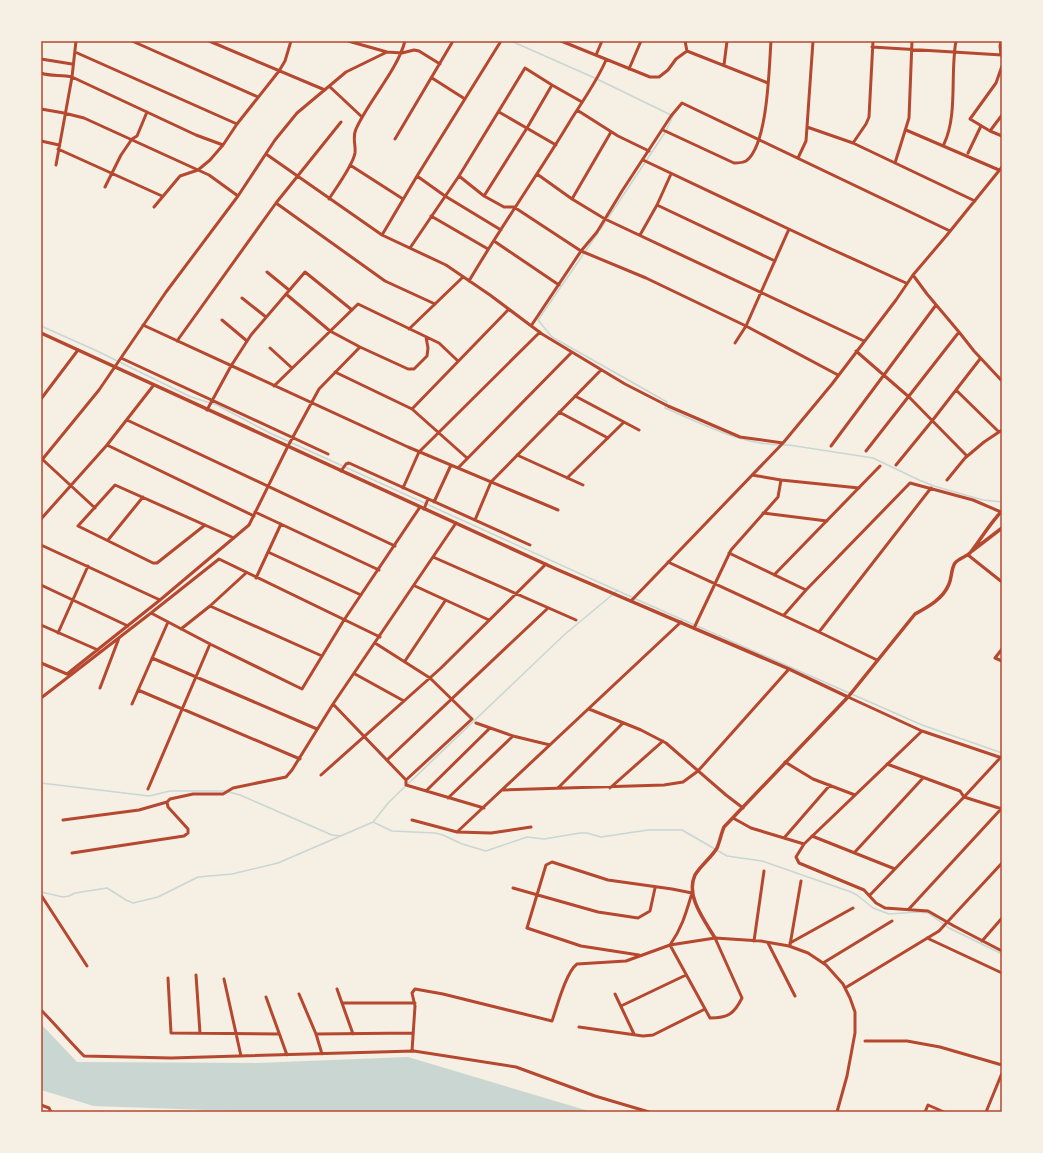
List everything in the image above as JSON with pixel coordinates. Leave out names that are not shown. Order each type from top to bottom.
[{"type":"street","points":[[56,165],[64,113],[72,77],[72,64],[76,41]]},
{"type":"street","points":[[132,41],[258,97]]},
{"type":"street","points":[[209,41],[325,90]]},
{"type":"street","points":[[154,207],[180,176],[198,170],[210,160],[223,145],[237,124],[279,71],[285,60],[291,41]]},
{"type":"street","points":[[348,41],[387,52],[402,53],[414,50],[419,51],[440,64]]},
{"type":"street","points":[[329,199],[355,154],[355,132],[362,117],[402,53],[405,41]]},
{"type":"street","points":[[395,139],[453,41]]},
{"type":"street","points":[[382,235],[501,41]]},
{"type":"street","points":[[561,41],[650,77],[659,77],[668,70],[676,59],[687,51]]},
{"type":"street","points":[[596,56],[602,41]]},
{"type":"street","points":[[629,69],[641,41]]},
{"type":"street","points":[[685,41],[687,51]]},
{"type":"street","points":[[724,65],[728,41]]},
{"type":"street","points":[[663,130],[734,163],[741,163],[747,160],[759,139],[765,117],[771,41]]},
{"type":"street","points":[[798,158],[806,141],[813,41]]},
{"type":"street","points":[[853,143],[866,124],[868,117],[872,41]]},
{"type":"street","points":[[895,163],[909,118],[912,41]]},
{"type":"street","points":[[944,144],[948,135],[951,121],[954,53],[956,41]]},
{"type":"street","points":[[872,47],[1002,55],[1000,41]]},
{"type":"street","points":[[687,51],[768,84]]},
{"type":"street","points":[[75,52],[237,124]]},
{"type":"street","points":[[95,508],[71,485],[41,460],[98,390],[166,292],[238,196],[275,140],[297,113],[346,72],[387,52]]},
{"type":"street","points":[[41,59],[72,64]]},
{"type":"street","points":[[469,281],[514,207],[556,146],[598,78],[606,60]]},
{"type":"street","points":[[1002,66],[996,84],[970,119],[990,131],[1002,136]]},
{"type":"street","points":[[410,248],[459,176],[525,68],[582,102]]},
{"type":"street","points":[[41,73],[48,76],[72,77],[196,135],[223,145]]},
{"type":"street","points":[[432,78],[465,99]]},
{"type":"street","points":[[484,196],[552,85]]},
{"type":"street","points":[[329,86],[362,117]]},
{"type":"street","points":[[531,326],[582,251],[597,232],[642,160],[671,116],[682,103],[950,231]]},
{"type":"street","points":[[41,109],[84,118],[132,139],[209,175],[238,196]]},
{"type":"street","points":[[577,110],[611,132],[649,151]]},
{"type":"street","points":[[105,188],[122,155],[132,139],[136,136],[147,112]]},
{"type":"street","points":[[499,112],[556,146]]},
{"type":"street","points":[[990,131],[1002,115]]},
{"type":"street","points":[[177,341],[296,176],[341,122]]},
{"type":"street","points":[[968,154],[981,126]]},
{"type":"street","points":[[807,127],[853,143],[975,201]]},
{"type":"street","points":[[906,130],[999,170]]},
{"type":"street","points":[[572,200],[611,132]]},
{"type":"street","points":[[41,141],[59,145]]},
{"type":"street","points":[[58,149],[162,196]]},
{"type":"street","points":[[266,154],[382,235],[446,265],[540,332],[625,384],[662,403],[740,437],[783,442]]},
{"type":"street","points":[[642,160],[906,283]]},
{"type":"street","points":[[350,165],[403,199]]},
{"type":"street","points":[[631,601],[783,442],[838,376],[896,300],[912,275],[1002,167]]},
{"type":"street","points":[[537,174],[572,200],[605,219],[864,341]]},
{"type":"street","points":[[640,235],[672,174]]},
{"type":"street","points":[[417,176],[445,196],[501,230]]},
{"type":"street","points":[[459,176],[484,196],[504,207],[514,207],[582,251],[646,278],[746,326],[838,376]]},
{"type":"street","points":[[276,203],[385,281],[435,304]]},
{"type":"street","points":[[657,205],[774,261]]},
{"type":"street","points":[[431,216],[488,249]]},
{"type":"street","points":[[735,343],[746,326],[789,229]]},
{"type":"street","points":[[494,241],[559,285]]},
{"type":"street","points":[[267,272],[289,290]]},
{"type":"street","points":[[207,410],[231,366],[247,341],[305,272],[352,310]]},
{"type":"street","points":[[912,275],[980,359],[1002,381]]},
{"type":"street","points":[[409,329],[463,277]]},
{"type":"street","points":[[286,294],[330,331],[360,347],[408,369],[414,369],[427,356],[428,348],[426,337]]},
{"type":"street","points":[[242,298],[266,317]]},
{"type":"street","points":[[274,386],[358,304],[439,343],[458,361]]},
{"type":"street","points":[[831,446],[936,305]]},
{"type":"street","points":[[412,409],[509,309]]},
{"type":"street","points":[[222,320],[247,341]]},
{"type":"street","points":[[143,325],[419,452],[558,510]]},
{"type":"street","points":[[403,488],[419,452],[540,332]]},
{"type":"street","points":[[866,451],[959,332]]},
{"type":"street","points":[[41,333],[153,386],[422,508],[546,564],[789,669],[922,731],[1001,758],[870,895]]},
{"type":"street","points":[[41,664],[67,674],[160,600],[249,525],[292,438],[319,389],[360,347]]},
{"type":"street","points":[[270,348],[292,368]]},
{"type":"street","points":[[41,399],[78,350]]},
{"type":"street","points":[[856,351],[909,397],[967,456]]},
{"type":"street","points":[[458,468],[572,352]]},
{"type":"street","points":[[120,358],[328,454]]},
{"type":"street","points":[[896,465],[980,359]]},
{"type":"street","points":[[475,520],[491,482],[601,370]]},
{"type":"street","points":[[335,372],[412,409],[467,458]]},
{"type":"street","points":[[41,519],[107,445],[153,386]]},
{"type":"street","points":[[946,480],[967,456],[984,442],[1001,431],[956,390]]},
{"type":"street","points":[[575,396],[623,423],[639,430]]},
{"type":"street","points":[[559,412],[608,438]]},
{"type":"street","points":[[127,420],[395,546]]},
{"type":"street","points":[[567,478],[623,423]]},
{"type":"street","points":[[107,445],[254,514],[281,524],[379,570]]},
{"type":"street","points":[[517,455],[583,485]]},
{"type":"street","points":[[342,471],[346,464],[349,463],[530,545]]},
{"type":"street","points":[[434,502],[451,466]]},
{"type":"street","points":[[774,575],[880,466]]},
{"type":"street","points":[[752,475],[781,480],[859,488]]},
{"type":"street","points":[[694,628],[729,553],[778,497],[781,480]]},
{"type":"street","points":[[784,615],[806,590],[910,483],[973,500],[1001,511],[968,554]]},
{"type":"street","points":[[205,525],[157,563],[153,563],[78,526],[115,485],[143,497],[234,538]]},
{"type":"street","points":[[819,632],[931,488]]},
{"type":"street","points":[[108,540],[143,497]]},
{"type":"street","points":[[151,613],[302,689],[344,620],[428,499]]},
{"type":"street","points":[[763,514],[826,521]]},
{"type":"street","points":[[63,820],[139,810],[167,802],[170,799],[193,794],[223,794],[233,788],[286,777],[300,759],[333,704],[355,674],[456,523]]},
{"type":"street","points":[[256,578],[281,524]]},
{"type":"street","points":[[670,945],[679,933],[684,920],[692,893],[695,875],[715,850],[724,827],[848,697],[915,614],[931,606],[942,595],[950,583],[952,570],[959,559],[968,554],[1002,528]]},
{"type":"street","points":[[41,545],[160,600]]},
{"type":"street","points":[[268,552],[361,595]]},
{"type":"street","points":[[729,553],[806,590]]},
{"type":"street","points":[[968,554],[1002,582]]},
{"type":"street","points":[[433,557],[576,620]]},
{"type":"street","points":[[41,698],[219,559],[380,637]]},
{"type":"street","points":[[668,562],[784,615],[877,660]]},
{"type":"street","points":[[321,776],[430,678],[546,564]]},
{"type":"street","points":[[58,633],[88,566]]},
{"type":"street","points":[[181,629],[210,606],[246,573]]},
{"type":"street","points":[[41,585],[128,626]]},
{"type":"street","points":[[414,586],[489,620]]},
{"type":"street","points":[[405,661],[445,601]]},
{"type":"street","points":[[210,606],[322,656]]},
{"type":"street","points":[[386,760],[547,608]]},
{"type":"street","points":[[132,704],[168,622]]},
{"type":"street","points":[[457,832],[681,622]]},
{"type":"street","points":[[41,626],[98,650]]},
{"type":"street","points":[[100,688],[119,638]]},
{"type":"street","points":[[375,642],[430,678],[472,719],[406,780]]},
{"type":"street","points":[[148,789],[210,644]]},
{"type":"street","points":[[1002,649],[995,658],[1002,661]]},
{"type":"street","points":[[152,658],[317,729]]},
{"type":"street","points":[[503,790],[610,788],[676,784],[683,782],[698,772],[789,669]]},
{"type":"street","points":[[355,674],[404,701]]},
{"type":"street","points":[[138,690],[300,759]]},
{"type":"street","points":[[333,704],[406,780],[406,785],[484,808]]},
{"type":"street","points":[[589,709],[641,730],[663,741],[698,772],[743,808]]},
{"type":"street","points":[[476,723],[513,736],[550,745]]},
{"type":"street","points":[[558,789],[623,723]]},
{"type":"street","points":[[426,791],[490,728]]},
{"type":"street","points":[[922,731],[812,836],[804,844],[796,857],[799,863],[864,890],[876,903],[885,908],[928,911],[982,941],[1002,950]]},
{"type":"street","points":[[448,798],[513,736]]},
{"type":"street","points":[[610,788],[663,741]]},
{"type":"street","points":[[785,762],[813,779],[855,795]]},
{"type":"street","points":[[887,764],[960,791],[964,797],[1002,809],[908,910]]},
{"type":"street","points":[[854,853],[923,778]]},
{"type":"street","points":[[784,838],[830,785]]},
{"type":"street","points":[[72,853],[184,836],[187,834],[188,829],[168,807],[167,802]]},
{"type":"street","points":[[733,818],[751,828],[804,844]]},
{"type":"street","points":[[412,820],[457,832],[491,833],[531,827]]},
{"type":"street","points":[[812,836],[895,869]]},
{"type":"street","points":[[641,956],[581,946],[527,928],[538,894],[544,868],[548,863],[552,862],[608,880],[692,893]]},
{"type":"street","points":[[845,988],[939,931],[1002,863]]},
{"type":"street","points":[[754,941],[764,871]]},
{"type":"street","points":[[790,945],[801,881]]},
{"type":"street","points":[[514,888],[598,912],[638,918],[650,911],[655,888]]},
{"type":"street","points":[[670,945],[710,1018],[719,1018],[736,1010],[742,998],[715,938],[701,914],[692,893]]},
{"type":"street","points":[[41,895],[87,966]]},
{"type":"street","points":[[790,945],[853,908]]},
{"type":"street","points":[[982,941],[1002,918]]},
{"type":"street","points":[[823,963],[892,921]]},
{"type":"street","points":[[412,1051],[415,1003],[412,993],[413,990],[418,989],[443,994],[552,1021],[572,967],[577,964],[626,961],[670,945],[715,938],[790,945],[808,953],[823,963],[845,988],[855,1012],[855,1033],[847,1076],[837,1112]]},
{"type":"street","points":[[927,938],[1002,973]]},
{"type":"street","points":[[768,943],[795,996]]},
{"type":"street","points":[[621,1006],[686,975]]},
{"type":"street","points":[[196,976],[200,1033]]},
{"type":"street","points":[[168,978],[171,1033],[279,1034]]},
{"type":"street","points":[[224,979],[241,1056]]},
{"type":"street","points":[[337,989],[353,1034]]},
{"type":"street","points":[[299,994],[316,1034],[322,1054]]},
{"type":"street","points":[[615,994],[634,1034]]},
{"type":"street","points":[[266,997],[287,1055]]},
{"type":"street","points":[[342,1003],[415,1003]]},
{"type":"street","points":[[580,1026],[643,1036],[653,1035],[705,1009]]},
{"type":"street","points":[[41,1010],[66,1039],[84,1056],[170,1058],[412,1051],[516,1067],[595,1096],[650,1112]]},
{"type":"street","points":[[316,1034],[413,1033]]},
{"type":"street","points":[[866,1041],[907,1041],[940,1047],[1002,1065]]},
{"type":"street","points":[[986,1112],[1002,1073]]},
{"type":"street","points":[[41,1105],[49,1108],[52,1112]]},
{"type":"street","points":[[925,1112],[928,1105],[944,1112]]},
{"type":"shaded area","points":[[41,1024],[77,1062],[257,1063],[408,1057],[592,1112],[265,1112],[94,1106],[41,1090]]},
{"type":"waterway","points":[[511,41],[597,79],[673,116],[666,131],[600,230]]},
{"type":"waterway","points":[[598,233],[538,320],[552,337],[667,402],[665,408],[726,434],[741,439],[773,445],[789,445],[873,458],[934,486],[983,500],[1002,502]]},
{"type":"waterway","points":[[41,326],[95,350],[191,397],[217,405],[270,433],[638,600],[922,725],[1002,753]]},
{"type":"waterway","points":[[41,892],[63,897],[75,893],[107,888],[133,903],[158,897],[198,877],[232,874],[278,863],[373,822],[389,802],[564,635],[618,590]]},
{"type":"waterway","points":[[41,783],[149,796],[170,791],[225,791]]},
{"type":"waterway","points":[[229,792],[240,795],[332,835],[341,836]]},
{"type":"waterway","points":[[373,822],[392,831],[435,833],[443,835],[462,844],[486,851],[527,837],[544,839],[580,833],[587,833],[601,837],[648,830],[682,830],[727,856],[762,861],[851,892],[873,908],[889,914],[918,912],[928,913],[949,928],[1002,954]]}]
